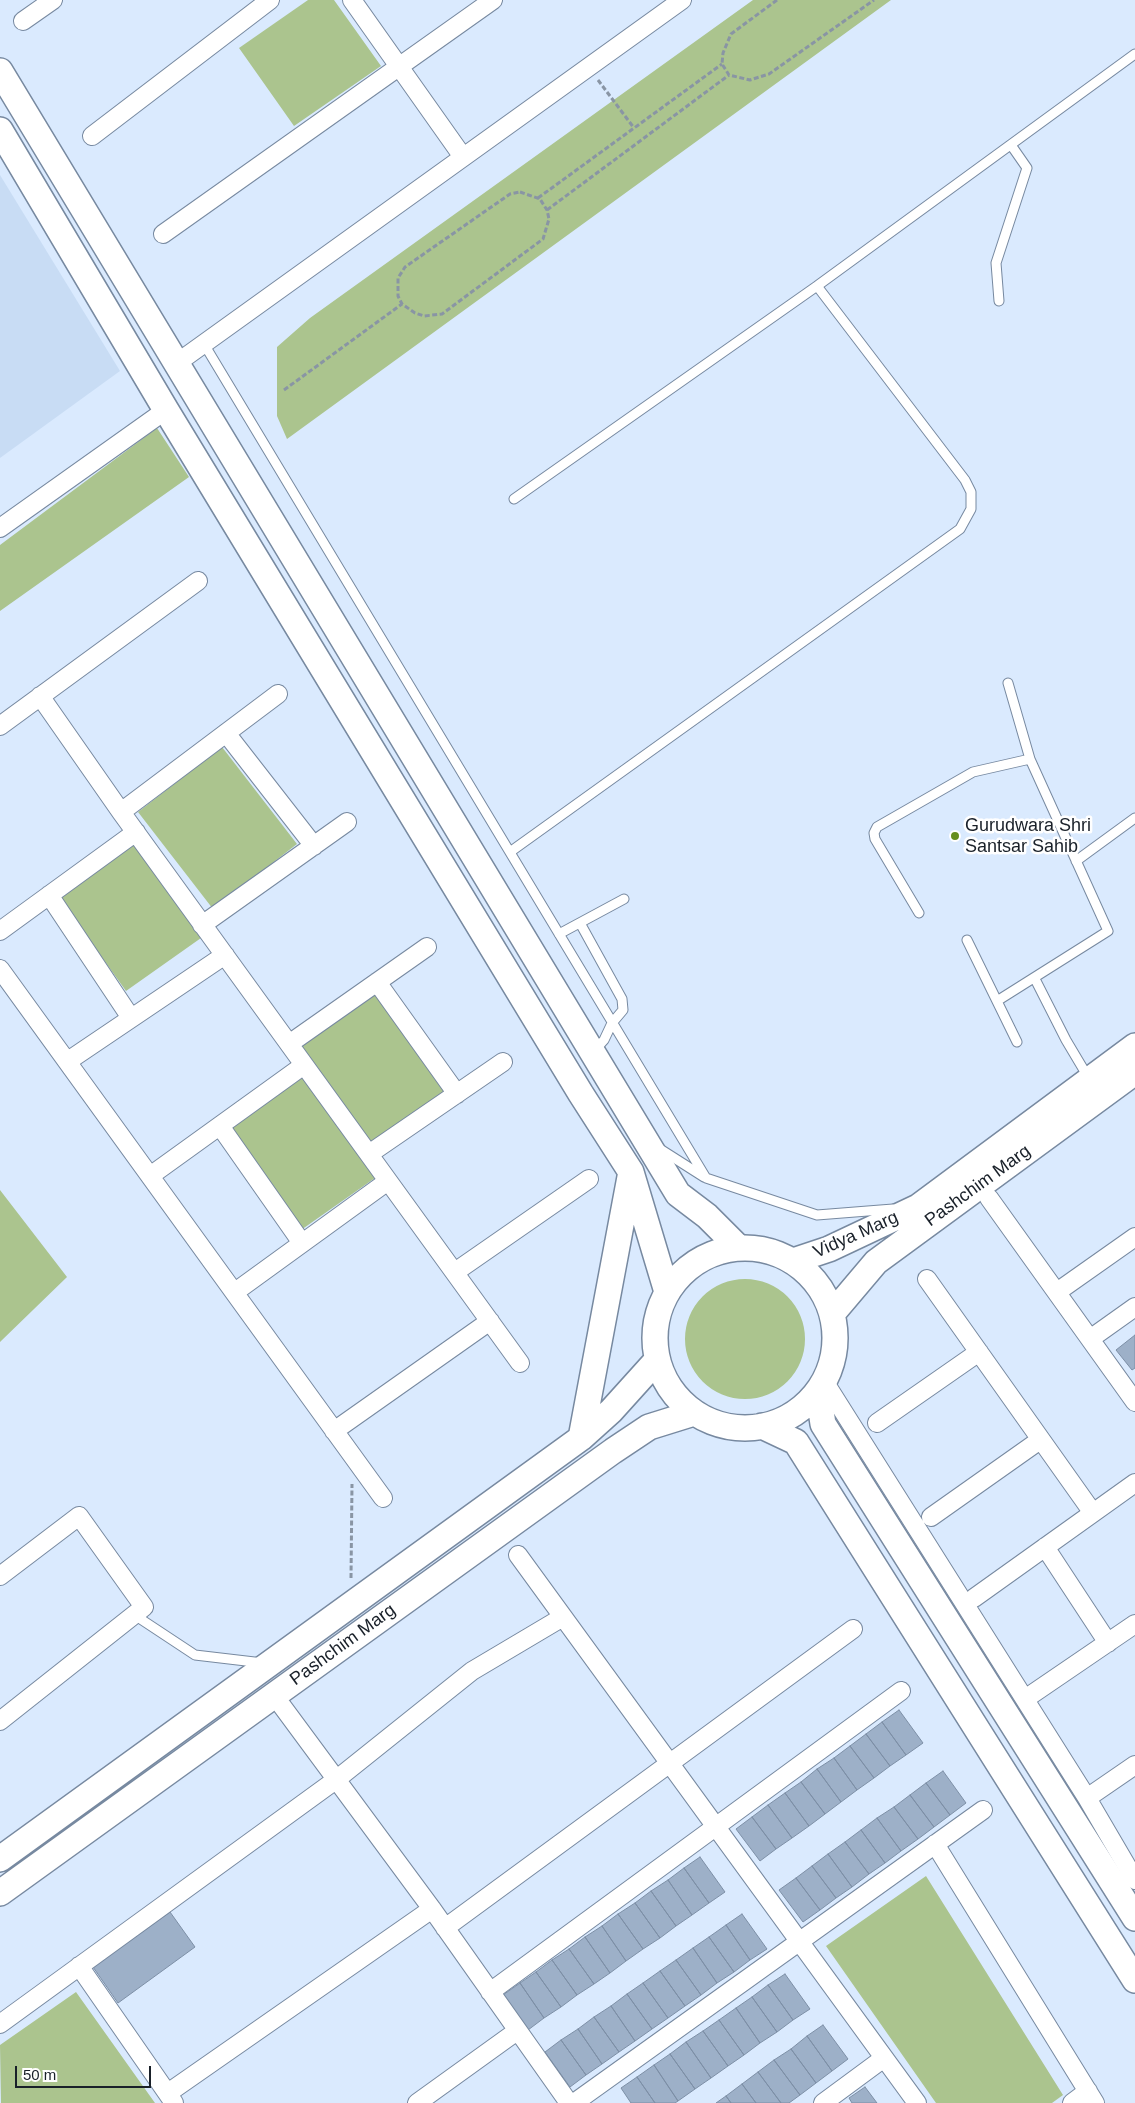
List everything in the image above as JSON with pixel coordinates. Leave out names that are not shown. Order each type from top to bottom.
[{"type":"main road","points":[[0,71],[678,1194],[707,1216],[739,1248]]},
{"type":"main road","points":[[0,130],[166,410],[581,1094],[631,1172],[667,1292]]},
{"type":"main road","name":"Pashchim Marg","points":[[918,1207],[1135,1046]]},
{"type":"main road","name":"Pashchim Marg","points":[[832,1314],[876,1262],[1135,1072]]},
{"type":"main road","points":[[581,1438],[631,1172]]},
{"type":"main road","name":"Vidya Marg","points":[[793,1261],[829,1248],[918,1207]]},
{"type":"main road","name":"Vidya Marg","points":[[739,1248],[758,1248],[776,1253],[793,1261],[818,1284],[832,1314],[835,1346],[832,1362],[821,1386],[803,1407],[784,1419],[762,1426],[741,1428],[720,1425],[694,1413],[678,1398],[665,1380],[657,1360],[654,1337],[658,1314],[667,1292],[685,1270],[710,1254],[739,1248]]},
{"type":"main road","name":"Pashchim Marg","points":[[0,1859],[581,1438],[611,1410],[657,1360]]},
{"type":"main road","points":[[821,1386],[824,1424],[1135,1918]]},
{"type":"main road","name":"Pashchim Marg","points":[[0,1893],[613,1451],[649,1427],[694,1413]]},
{"type":"main road","points":[[762,1426],[796,1442],[1135,1980]]},
{"type":"street","points":[[23,21],[53,0]]},
{"type":"street","points":[[92,136],[270,0]]},
{"type":"street","points":[[352,0],[463,157]]},
{"type":"street","points":[[164,234],[493,0]]},
{"type":"street","points":[[177,363],[682,0]]},
{"type":"street","points":[[0,528],[166,410]]},
{"type":"street","points":[[0,726],[198,581]]},
{"type":"street","points":[[121,812],[278,694]]},
{"type":"street","points":[[40,696],[121,812],[520,1362]]},
{"type":"street","points":[[226,733],[314,846]]},
{"type":"street","points":[[202,924],[347,822]]},
{"type":"street","points":[[0,931],[136,832]]},
{"type":"street","points":[[49,895],[131,1018]]},
{"type":"street","points":[[289,1044],[427,947]]},
{"type":"street","points":[[68,1061],[225,955]]},
{"type":"street","points":[[0,969],[383,1498]]},
{"type":"street","points":[[377,982],[457,1094]]},
{"type":"street","points":[[369,1154],[503,1062]]},
{"type":"street","points":[[150,1176],[304,1065]]},
{"type":"street","points":[[220,1126],[302,1243]]},
{"type":"street","points":[[454,1272],[589,1178]]},
{"type":"street","points":[[235,1292],[388,1181]]},
{"type":"street","points":[[989,1198],[1135,1402]]},
{"type":"street","points":[[1057,1292],[1135,1237]]},
{"type":"street","points":[[927,1279],[1093,1513]]},
{"type":"street","points":[[1090,1339],[1135,1308]]},
{"type":"street","points":[[334,1431],[490,1321]]},
{"type":"street","points":[[877,1424],[979,1352]]},
{"type":"street","points":[[821,1386],[1025,1700],[1087,1798],[1135,1880]]},
{"type":"street","points":[[931,1517],[1040,1440]]},
{"type":"street","points":[[974,1598],[1134,1486]]},
{"type":"street","points":[[0,1576],[79,1516],[144,1607],[0,1721]]},
{"type":"street","points":[[1045,1548],[1108,1643]]},
{"type":"street","points":[[518,1555],[916,2103]]},
{"type":"street","points":[[0,2023],[337,1778],[472,1671],[563,1617]]},
{"type":"street","points":[[1025,1700],[1135,1624]]},
{"type":"street","points":[[445,1928],[853,1629]]},
{"type":"street","points":[[490,1992],[901,1691]]},
{"type":"street","points":[[282,1706],[432,1909],[569,2103]]},
{"type":"street","points":[[1087,1798],[1135,1765]]},
{"type":"street","points":[[574,2103],[983,1810]]},
{"type":"street","points":[[936,1844],[1092,2097],[1072,2103]]},
{"type":"street","points":[[79,1966],[171,2098],[432,1909]]},
{"type":"street","points":[[417,2103],[517,2031]]},
{"type":"street","points":[[823,2103],[884,2058]]},
{"type":"lane","points":[[514,499],[818,286],[1135,54]]},
{"type":"lane","points":[[999,301],[996,263],[1027,168],[1010,145]]},
{"type":"lane","points":[[510,852],[960,529],[971,509],[971,492],[965,480],[818,286]]},
{"type":"lane","points":[[204,344],[706,1178]]},
{"type":"lane","points":[[997,1001],[1035,979],[1108,931],[1030,759],[1008,683]]},
{"type":"lane","points":[[918,913],[875,840],[874,833],[877,827],[973,772],[1030,759]]},
{"type":"lane","points":[[1076,861],[1135,818]]},
{"type":"lane","points":[[559,934],[624,899]]},
{"type":"lane","points":[[580,923],[622,999],[623,1010],[612,1023],[604,1040],[593,1052]]},
{"type":"lane","points":[[967,940],[1017,1042]]},
{"type":"lane","points":[[1035,979],[1066,1040],[1090,1080]]},
{"type":"lane","points":[[645,1139],[706,1178],[817,1215],[918,1207]]},
{"type":"lane","points":[[133,1614],[195,1654],[270,1664]]},
{"type":"path","points":[[777,0],[732,34],[723,53],[722,64],[729,75],[750,80],[769,74],[874,0]]},
{"type":"path","points":[[537,198],[722,64]]},
{"type":"path","points":[[588,67],[634,128]]},
{"type":"path","points":[[547,210],[729,75]]},
{"type":"path","points":[[520,192],[537,198],[547,210],[549,219],[543,239],[442,314],[424,316],[415,313],[402,304],[398,296],[398,278],[405,267],[510,194],[520,192]]},
{"type":"path","points":[[284,390],[402,304]]},
{"type":"path","points":[[348,1607],[352,1562],[352,1456]]},
{"type":"shaded area","points":[[0,175],[120,371],[0,458]]},
{"type":"green space","points":[[308,0],[334,0],[381,66],[294,126],[239,48]]},
{"type":"green space","points":[[753,0],[891,0],[287,439],[277,416],[277,347],[310,318]]},
{"type":"green space","points":[[157,428],[189,477],[0,611],[0,545]]},
{"type":"green space","points":[[222,747],[297,844],[213,909],[138,812]]},
{"type":"green space","points":[[133,843],[201,938],[126,991],[58,896]]},
{"type":"green space","points":[[378,992],[448,1091],[371,1146],[300,1047]]},
{"type":"green space","points":[[303,1077],[375,1178],[301,1230],[229,1129]]},
{"type":"green space","points":[[0,1190],[67,1277],[0,1342]]},
{"type":"green space","points":[[745,1279],[757,1280],[768,1284],[778,1289],[787,1297],[795,1306],[800,1316],[804,1327],[804,1351],[800,1362],[795,1372],[787,1381],[778,1389],[768,1394],[757,1398],[745,1399],[733,1398],[722,1394],[712,1389],[703,1381],[695,1372],[690,1362],[686,1351],[685,1339],[686,1327],[690,1316],[695,1306],[703,1297],[712,1289],[722,1284],[733,1280]]},
{"type":"green space","points":[[926,1876],[1063,2095],[1052,2103],[936,2103],[826,1946]]},
{"type":"green space","points":[[76,1992],[155,2103],[1,2103],[0,2045]]},
{"type":"building","points":[[1135,1335],[1135,1368],[1132,1370],[1116,1350]]},
{"type":"building","points":[[899,1710],[923,1743],[906,1755],[882,1722]]},
{"type":"building","points":[[882,1722],[906,1755],[890,1766],[866,1734]]},
{"type":"building","points":[[866,1734],[890,1766],[874,1778],[850,1746]]},
{"type":"building","points":[[850,1746],[874,1778],[857,1790],[834,1758]]},
{"type":"building","points":[[834,1758],[857,1790],[841,1802],[817,1769]]},
{"type":"building","points":[[817,1769],[841,1802],[825,1814],[801,1782]]},
{"type":"building","points":[[943,1771],[966,1803],[950,1815],[926,1783]]},
{"type":"building","points":[[801,1782],[825,1814],[809,1826],[785,1793]]},
{"type":"building","points":[[926,1783],[950,1815],[934,1827],[910,1795]]},
{"type":"building","points":[[785,1793],[809,1826],[792,1838],[768,1805]]},
{"type":"building","points":[[910,1795],[934,1827],[918,1839],[894,1807]]},
{"type":"building","points":[[768,1805],[792,1838],[776,1849],[752,1817]]},
{"type":"building","points":[[894,1807],[918,1839],[901,1851],[877,1818]]},
{"type":"building","points":[[752,1817],[776,1849],[760,1861],[736,1829]]},
{"type":"building","points":[[877,1818],[901,1851],[885,1863],[861,1830]]},
{"type":"building","points":[[861,1830],[885,1863],[869,1874],[845,1842]]},
{"type":"building","points":[[845,1842],[869,1874],[852,1887],[828,1854]]},
{"type":"building","points":[[828,1854],[852,1887],[836,1898],[812,1866]]},
{"type":"building","points":[[700,1857],[725,1892],[709,1903],[684,1868]]},
{"type":"building","points":[[812,1866],[836,1898],[820,1910],[796,1878]]},
{"type":"building","points":[[684,1868],[709,1903],[692,1915],[668,1880]]},
{"type":"building","points":[[796,1878],[820,1910],[803,1922],[779,1890]]},
{"type":"building","points":[[668,1880],[692,1915],[676,1926],[651,1891]]},
{"type":"building","points":[[651,1891],[676,1926],[660,1938],[635,1903]]},
{"type":"building","points":[[635,1903],[660,1938],[643,1949],[618,1914]]},
{"type":"building","points":[[170,1912],[195,1947],[118,2003],[93,1967]]},
{"type":"building","points":[[618,1914],[643,1949],[626,1961],[602,1926]]},
{"type":"building","points":[[742,1914],[767,1949],[750,1960],[726,1925]]},
{"type":"building","points":[[726,1925],[750,1960],[734,1972],[709,1937]]},
{"type":"building","points":[[602,1926],[626,1961],[610,1973],[585,1937]]},
{"type":"building","points":[[585,1937],[610,1973],[594,1984],[569,1949]]},
{"type":"building","points":[[709,1937],[734,1972],[717,1983],[693,1948]]},
{"type":"building","points":[[693,1948],[717,1983],[701,1995],[676,1960]]},
{"type":"building","points":[[569,1949],[594,1984],[577,1995],[552,1960]]},
{"type":"building","points":[[552,1960],[577,1995],[561,2007],[536,1972]]},
{"type":"building","points":[[676,1960],[701,1995],[685,2006],[660,1971]]},
{"type":"building","points":[[660,1971],[685,2006],[668,2018],[643,1983]]},
{"type":"building","points":[[536,1972],[561,2007],[544,2018],[520,1983]]},
{"type":"building","points":[[785,1974],[810,2009],[793,2020],[768,1985]]},
{"type":"building","points":[[520,1983],[544,2018],[528,2030],[503,1995]]},
{"type":"building","points":[[643,1983],[668,2018],[652,2029],[627,1994]]},
{"type":"building","points":[[768,1985],[793,2020],[777,2032],[752,1997]]},
{"type":"building","points":[[627,1994],[652,2029],[635,2041],[611,2006]]},
{"type":"building","points":[[752,1997],[777,2032],[760,2043],[736,2008]]},
{"type":"building","points":[[611,2006],[635,2041],[619,2052],[594,2017]]},
{"type":"building","points":[[736,2008],[760,2043],[744,2055],[719,2020]]},
{"type":"building","points":[[594,2017],[619,2052],[602,2064],[578,2029]]},
{"type":"building","points":[[719,2020],[744,2055],[728,2066],[703,2031]]},
{"type":"building","points":[[823,2025],[848,2059],[832,2071],[807,2036]]},
{"type":"building","points":[[578,2029],[602,2064],[586,2075],[561,2040]]},
{"type":"building","points":[[703,2031],[728,2066],[711,2078],[686,2042]]},
{"type":"building","points":[[807,2036],[832,2071],[816,2083],[791,2049]]},
{"type":"building","points":[[561,2040],[586,2075],[570,2087],[545,2052]]},
{"type":"building","points":[[686,2042],[711,2078],[695,2089],[670,2054]]},
{"type":"building","points":[[791,2049],[816,2083],[800,2095],[774,2060]]},
{"type":"building","points":[[670,2054],[695,2089],[678,2101],[654,2065]]},
{"type":"building","points":[[774,2060],[800,2095],[789,2103],[781,2103],[758,2072]]},
{"type":"building","points":[[654,2065],[678,2101],[675,2103],[655,2103],[637,2077]]},
{"type":"building","points":[[758,2072],[781,2103],[756,2103],[742,2084]]},
{"type":"building","points":[[637,2077],[655,2103],[631,2103],[621,2088]]},
{"type":"building","points":[[742,2084],[756,2103],[731,2103],[726,2096]]},
{"type":"building","points":[[865,2087],[877,2103],[852,2103],[849,2098]]},
{"type":"building","points":[[726,2096],[731,2103],[716,2103]]},
{"type":"place","name":"Gurudwara Shri Santsar Sahib","points":[[955,836]]}]
